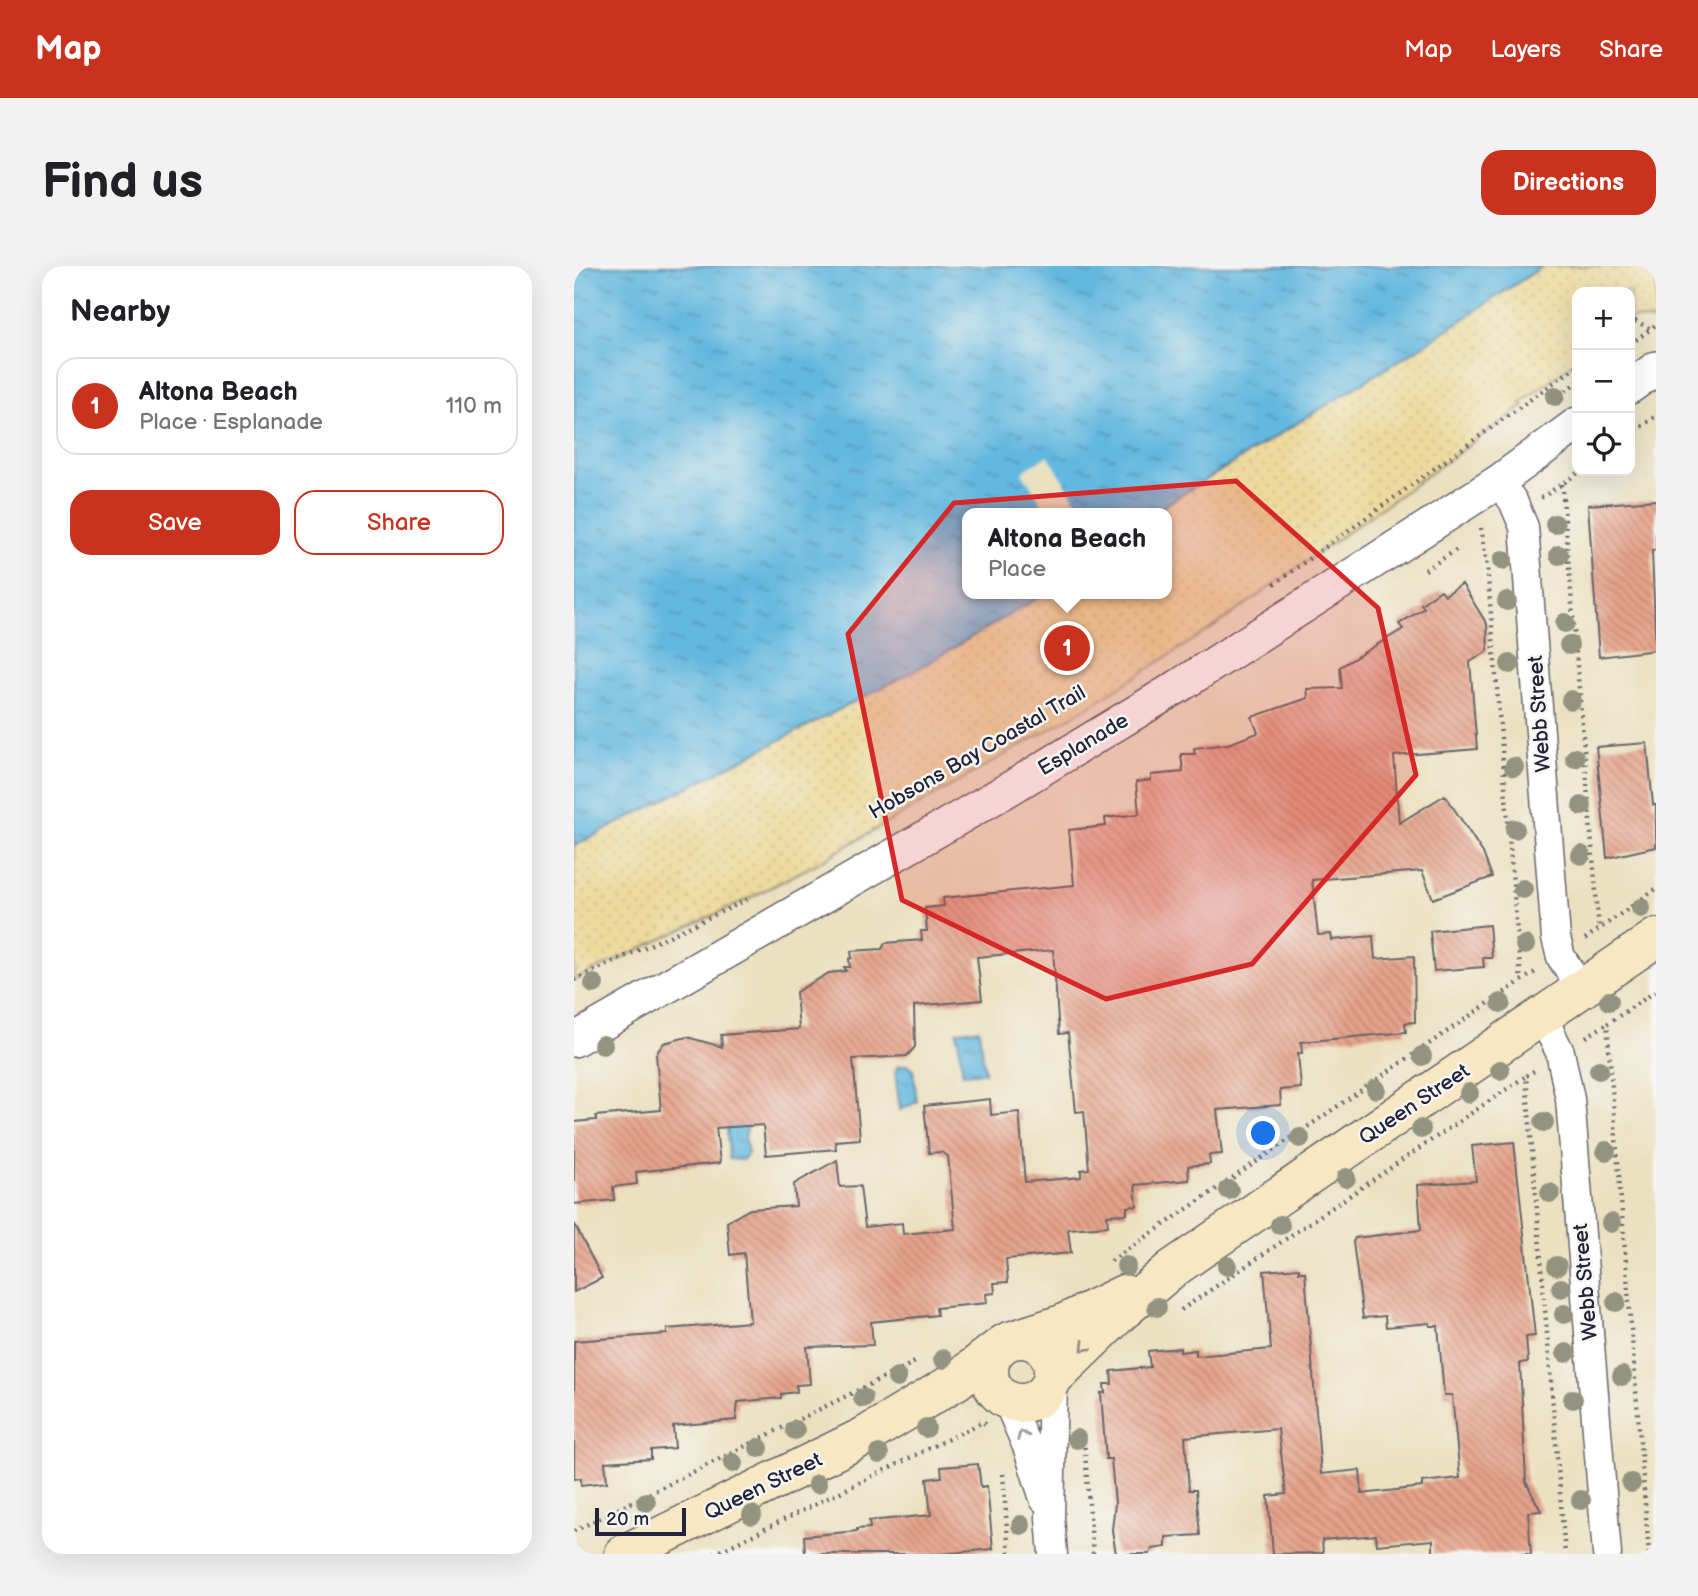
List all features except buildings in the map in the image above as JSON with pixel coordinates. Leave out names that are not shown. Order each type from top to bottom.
[{"type":"main road","name":"Queen Street","points":[[1053,1380],[1120,1313],[1172,1269],[1656,938]]},
{"type":"main road","name":"Queen Street","points":[[624,1554],[865,1436],[956,1381],[1007,1344],[1095,1309],[1172,1269]]},
{"type":"main road","points":[[1037,1342],[1051,1357],[1053,1380],[1039,1399],[1000,1409],[989,1369],[1007,1344],[1037,1342]]},
{"type":"main road","name":"Queen Street","points":[[865,1436],[961,1404],[1000,1409]]},
{"type":"street","points":[[1635,383],[1656,368]]},
{"type":"street","name":"Esplanade","points":[[574,1040],[1009,789],[1179,686],[1498,482],[1572,428]]},
{"type":"street","name":"Webb Street","points":[[1498,482],[1513,501],[1524,527],[1556,938],[1561,957],[1581,988]]},
{"type":"street","name":"Webb Street","points":[[1542,1016],[1560,1052],[1570,1099],[1607,1554]]},
{"type":"street","points":[[1053,1380],[1050,1518],[1053,1554]]},
{"type":"street","points":[[1000,1409],[1028,1449],[1050,1518]]},
{"type":"path","points":[[1635,321],[1651,329]]},
{"type":"path","points":[[1635,340],[1656,324]]},
{"type":"path","points":[[1263,592],[1572,370]]},
{"type":"path","points":[[1635,431],[1656,416]]},
{"type":"path","points":[[1562,484],[1599,930]]},
{"type":"path","points":[[574,980],[757,895]]},
{"type":"path","points":[[1101,1267],[1521,981]]},
{"type":"path","points":[[1171,1317],[1560,1052],[1656,991]]},
{"type":"path","points":[[1607,1024],[1649,1554]]},
{"type":"path","points":[[1526,1076],[1565,1554]]},
{"type":"path","points":[[574,1531],[926,1357]]},
{"type":"path","points":[[714,1554],[983,1422],[1000,1409]]},
{"type":"path","points":[[1083,1431],[1093,1554]]},
{"type":"highlighted area","points":[[1236,481],[1378,608],[1416,775],[1252,964],[1106,999],[902,900],[848,634],[954,503]]},
{"type":"sand","points":[[1543,266],[1656,266],[1656,317],[1652,321],[1635,318],[1635,287],[1572,287],[1572,364],[1521,403],[1524,406],[1217,625],[1088,707],[814,865],[746,900],[574,980],[574,846],[914,671],[1036,599],[1172,599],[1172,508],[1161,508],[1430,341]]},
{"type":"water","points":[[574,266],[1543,266],[1430,341],[1160,508],[962,508],[962,599],[1036,599],[914,671],[574,846]]},
{"type":"water","points":[[979,1029],[985,1072],[963,1074],[957,1031]]},
{"type":"water","points":[[908,1065],[913,1069],[917,1102],[900,1110],[895,1073],[898,1066]]},
{"type":"water","points":[[726,1114],[749,1121],[745,1137],[748,1154],[742,1160],[729,1159]]},
{"type":"pier","points":[[1048,455],[1080,508],[1045,508],[1022,472]]},
{"type":"place","name":"Altona Beach","points":[[1067,648]]}]
